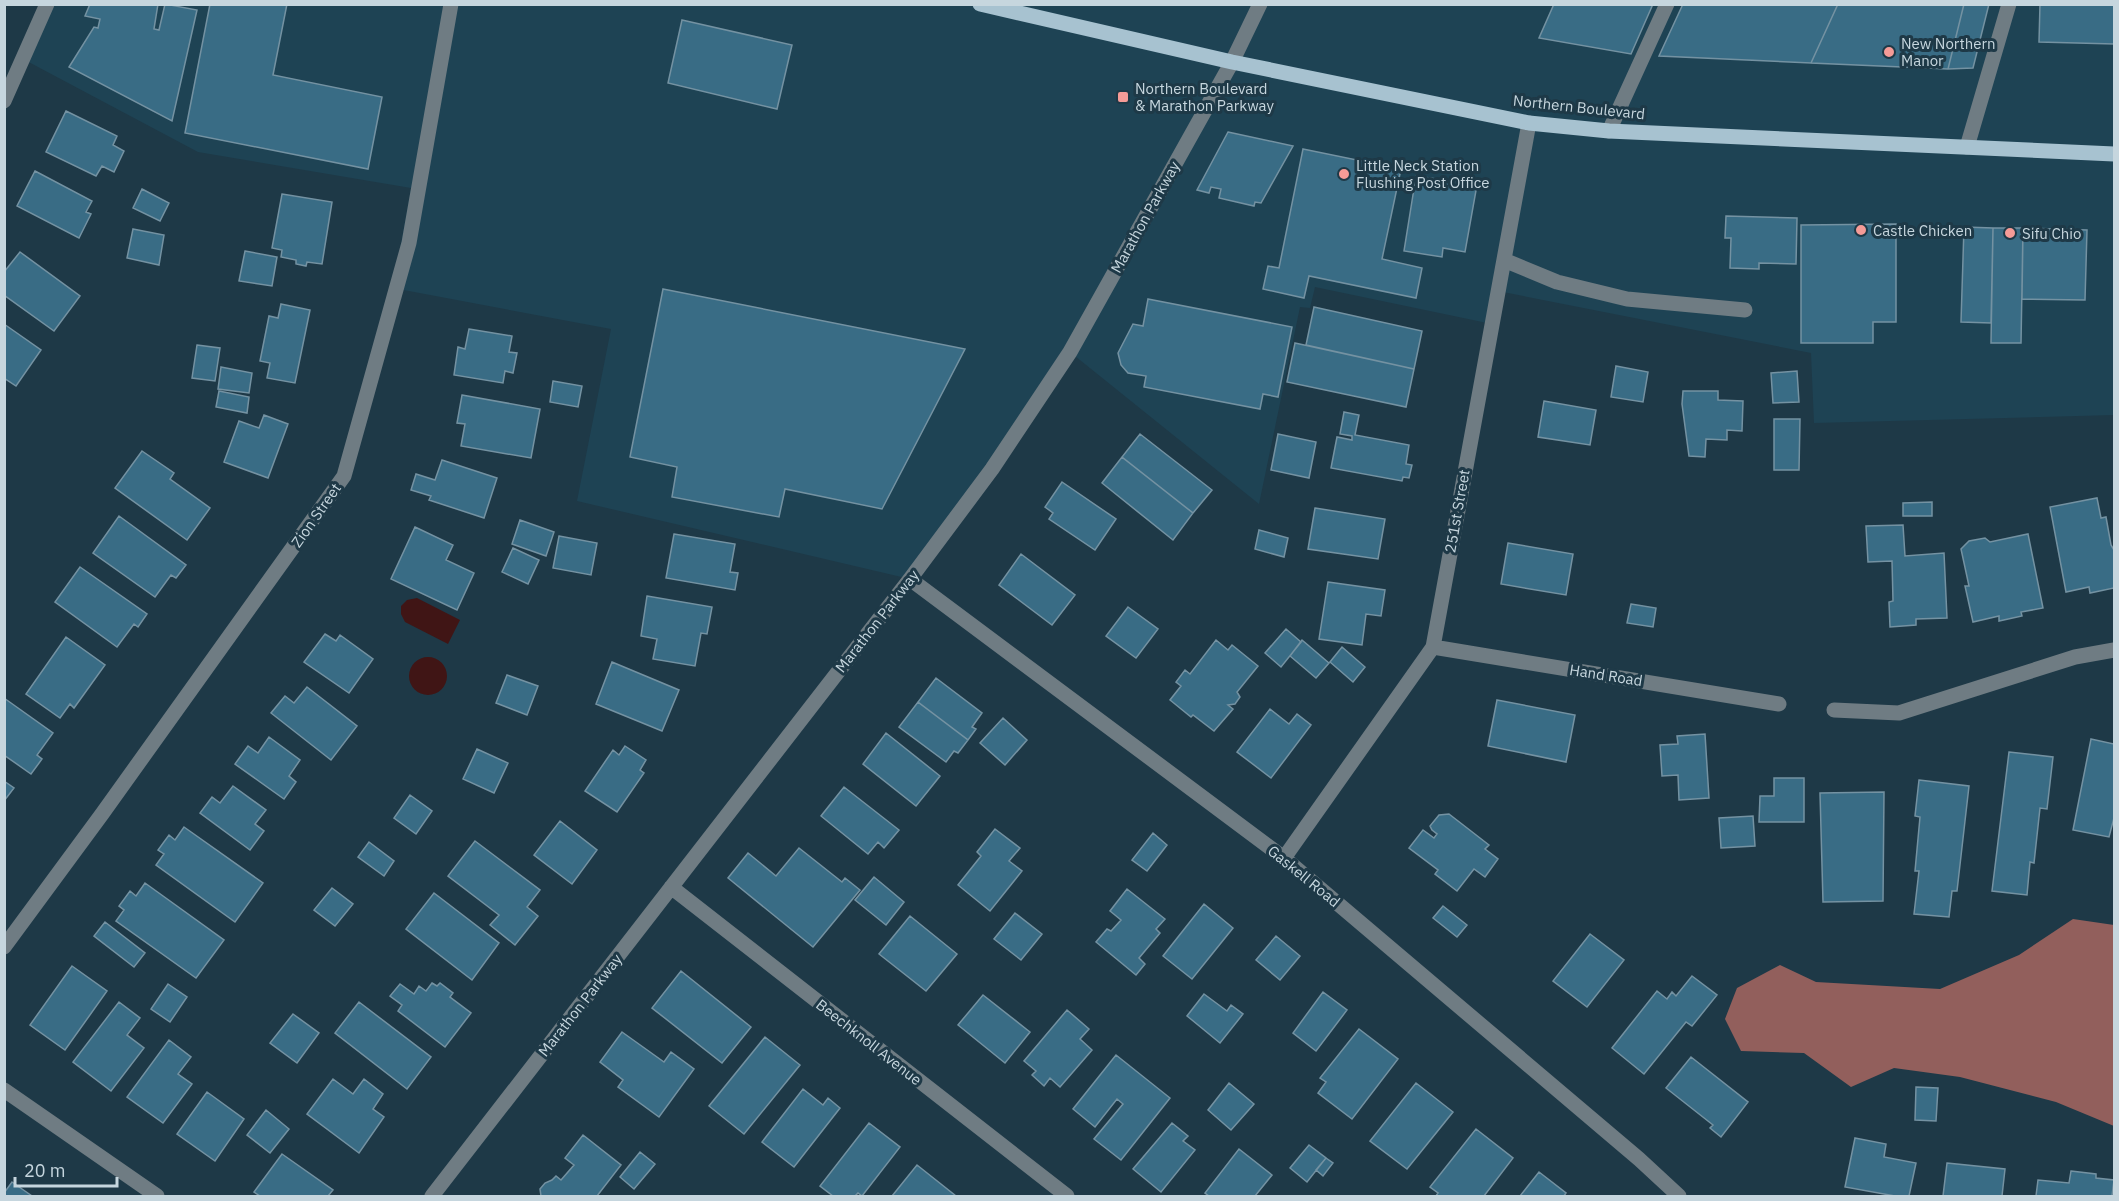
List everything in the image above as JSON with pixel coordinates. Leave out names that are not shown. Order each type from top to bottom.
[{"type":"main road","name":"Northern Boulevard","points":[[980,4],[1232,62],[1529,123],[1609,131],[2115,154]]},
{"type":"street","points":[[4,100],[47,4]]},
{"type":"street","name":"Zion Street","points":[[4,947],[109,805],[344,476],[409,243],[451,4]]},
{"type":"street","name":"Marathon Parkway","points":[[432,1197],[992,469],[1070,352],[1232,62],[1260,4]]},
{"type":"street","points":[[1609,131],[1667,4]]},
{"type":"street","points":[[1967,147],[2009,4]]},
{"type":"street","name":"251st Street","points":[[1284,858],[1432,647],[1529,123]]},
{"type":"street","points":[[1504,260],[1557,282],[1627,300],[1746,310]]},
{"type":"street","name":"Gaskell Road","points":[[909,579],[1284,858],[1630,1151],[1679,1197]]},
{"type":"street","name":"Hand Road","points":[[1432,647],[1779,704]]},
{"type":"street","points":[[1834,710],[1899,713],[2076,657],[2115,650]]},
{"type":"street","name":"Beechknoll Avenue","points":[[671,887],[1067,1197]]},
{"type":"street","points":[[4,1090],[157,1197]]},
{"type":"shaded area","points":[[47,4],[972,4],[1159,46],[980,5],[2114,5],[2114,415],[1814,423],[1811,353],[1498,291],[1492,324],[1315,287],[1310,308],[1300,307],[1259,504],[1070,352],[910,579],[577,501],[611,329],[393,288],[411,188],[198,152],[23,59]]},
{"type":"shaded area","points":[[417,598],[460,620],[448,644],[405,622],[401,614],[401,606],[407,600]]},
{"type":"shaded area","points":[[428,657],[435,658],[441,663],[446,669],[446,683],[441,689],[435,694],[428,695],[421,694],[415,689],[410,683],[409,676],[410,669],[415,663],[421,658]]},
{"type":"shaded area","points":[[2073,919],[2114,925],[2114,1126],[2056,1102],[1960,1077],[1894,1068],[1851,1087],[1804,1053],[1741,1051],[1725,1019],[1737,988],[1780,965],[1816,982],[1940,989],[2019,955]]},
{"type":"building","points":[[90,4],[158,4],[154,29],[159,30],[165,4],[197,10],[172,121],[69,67],[94,27],[98,28],[100,19],[85,16]]},
{"type":"building","points":[[210,4],[287,4],[273,75],[382,97],[368,169],[185,133]]},
{"type":"building","points":[[1554,4],[1653,4],[1631,54],[1539,38]]},
{"type":"building","points":[[1683,4],[1838,4],[1811,63],[1659,56]]},
{"type":"building","points":[[1838,4],[1964,4],[1948,69],[1811,63]]},
{"type":"building","points":[[1964,4],[1989,4],[1973,68],[1948,69]]},
{"type":"building","points":[[2040,4],[2114,4],[2114,44],[2039,42]]},
{"type":"building","points":[[682,20],[792,45],[777,109],[668,83]]},
{"type":"building","points":[[66,111],[117,136],[113,145],[124,151],[114,172],[102,166],[96,176],[46,152]]},
{"type":"building","points":[[1228,132],[1293,146],[1261,203],[1255,202],[1254,206],[1219,198],[1221,189],[1211,187],[1209,193],[1197,190]]},
{"type":"building","points":[[1303,149],[1401,169],[1382,259],[1422,268],[1416,298],[1309,276],[1304,298],[1263,289],[1268,266],[1279,268]]},
{"type":"building","points":[[35,171],[92,201],[86,212],[91,214],[79,238],[17,206]]},
{"type":"building","points":[[1416,176],[1477,185],[1465,252],[1443,248],[1442,257],[1404,251]]},
{"type":"building","points":[[142,189],[169,203],[160,221],[133,208]]},
{"type":"building","points":[[282,194],[332,202],[322,264],[307,262],[306,266],[296,264],[296,260],[281,257],[282,250],[272,248]]},
{"type":"building","points":[[1726,216],[1797,218],[1796,264],[1759,263],[1759,269],[1730,268],[1731,238],[1725,238]]},
{"type":"building","points":[[1896,224],[1896,322],[1873,322],[1873,343],[1801,343],[1801,225]]},
{"type":"building","points":[[1964,227],[1993,228],[1991,323],[1961,322]]},
{"type":"building","points":[[1993,228],[2023,228],[2021,343],[1991,343]]},
{"type":"building","points":[[2023,228],[2087,230],[2085,300],[2022,299]]},
{"type":"building","points":[[133,229],[164,235],[159,265],[127,258]]},
{"type":"building","points":[[245,251],[277,257],[272,286],[239,281]]},
{"type":"building","points":[[20,252],[80,296],[54,331],[4,295],[4,272]]},
{"type":"building","points":[[663,289],[965,349],[882,509],[785,489],[779,517],[672,497],[677,467],[630,457]]},
{"type":"building","points":[[1148,299],[1292,327],[1278,397],[1263,394],[1260,409],[1144,387],[1146,376],[1128,373],[1121,365],[1118,353],[1133,324],[1143,326]]},
{"type":"building","points":[[281,304],[310,310],[295,383],[267,378],[270,363],[260,361],[269,316],[278,318]]},
{"type":"building","points":[[1314,307],[1422,331],[1414,369],[1306,345]]},
{"type":"building","points":[[4,324],[41,350],[16,386],[4,378]]},
{"type":"building","points":[[469,329],[512,336],[509,352],[517,353],[513,373],[505,371],[503,383],[454,375],[458,347],[465,349]]},
{"type":"building","points":[[1295,343],[1414,369],[1406,407],[1287,382]]},
{"type":"building","points":[[197,345],[220,348],[215,381],[192,378]]},
{"type":"building","points":[[1616,366],[1648,372],[1643,402],[1611,397]]},
{"type":"building","points":[[221,367],[252,373],[249,393],[218,389]]},
{"type":"building","points":[[1797,371],[1799,402],[1773,403],[1771,373]]},
{"type":"building","points":[[553,381],[582,386],[578,407],[550,402]]},
{"type":"building","points":[[219,391],[249,397],[247,413],[216,407]]},
{"type":"building","points":[[1683,391],[1718,391],[1718,400],[1743,401],[1742,431],[1727,430],[1727,440],[1706,439],[1705,457],[1689,456],[1682,404]]},
{"type":"building","points":[[462,395],[540,409],[531,458],[461,446],[465,424],[457,423]]},
{"type":"building","points":[[1544,401],[1596,410],[1590,445],[1538,437]]},
{"type":"building","points":[[1344,412],[1359,415],[1355,435],[1409,445],[1406,464],[1412,465],[1409,478],[1403,477],[1402,481],[1331,468],[1337,437],[1352,440],[1352,436],[1340,434]]},
{"type":"building","points":[[264,415],[288,424],[268,478],[224,462],[239,421],[259,428]]},
{"type":"building","points":[[1774,419],[1800,419],[1799,470],[1774,470]]},
{"type":"building","points":[[1140,434],[1212,490],[1193,513],[1122,457]]},
{"type":"building","points":[[1278,434],[1316,442],[1309,478],[1271,470]]},
{"type":"building","points":[[142,451],[174,473],[170,479],[210,508],[187,540],[115,488]]},
{"type":"building","points":[[1122,457],[1193,513],[1173,540],[1102,483]]},
{"type":"building","points":[[442,460],[497,478],[484,518],[429,500],[431,496],[411,490],[416,474],[435,480]]},
{"type":"building","points":[[1062,482],[1116,519],[1095,550],[1049,519],[1053,513],[1045,507]]},
{"type":"building","points":[[2097,498],[2101,518],[2106,517],[2114,550],[2114,588],[2090,593],[2089,587],[2066,592],[2050,507]]},
{"type":"building","points":[[1932,502],[1932,516],[1903,516],[1903,503]]},
{"type":"building","points":[[1315,508],[1385,519],[1378,559],[1308,549]]},
{"type":"building","points":[[119,516],[186,565],[176,578],[171,575],[155,597],[93,553]]},
{"type":"building","points":[[520,520],[554,532],[546,556],[512,544]]},
{"type":"building","points":[[1903,525],[1905,556],[1944,553],[1947,618],[1916,619],[1916,625],[1890,627],[1889,602],[1893,601],[1892,561],[1868,562],[1866,526]]},
{"type":"building","points":[[415,527],[453,545],[446,560],[474,573],[457,610],[391,579]]},
{"type":"building","points":[[1259,530],[1288,538],[1284,557],[1255,549]]},
{"type":"building","points":[[674,534],[735,544],[730,572],[738,573],[735,590],[666,578]]},
{"type":"building","points":[[2028,534],[2043,608],[2021,612],[2022,616],[1999,621],[1999,616],[1973,622],[1965,586],[1969,586],[1961,549],[1969,541],[1985,538],[1990,542]]},
{"type":"building","points":[[559,536],[597,543],[591,575],[553,568]]},
{"type":"building","points":[[1508,543],[1573,554],[1566,595],[1501,584]]},
{"type":"building","points":[[513,548],[539,560],[528,584],[502,572]]},
{"type":"building","points":[[1021,554],[1075,595],[1052,625],[999,585]]},
{"type":"building","points":[[80,567],[147,614],[138,627],[134,624],[117,647],[55,602]]},
{"type":"building","points":[[1328,582],[1385,590],[1381,616],[1366,614],[1362,645],[1319,639]]},
{"type":"building","points":[[647,596],[712,607],[707,634],[701,633],[695,666],[653,659],[657,639],[641,636]]},
{"type":"building","points":[[1631,604],[1656,608],[1653,627],[1627,623]]},
{"type":"building","points":[[1128,607],[1158,629],[1136,658],[1106,636]]},
{"type":"building","points":[[1286,629],[1301,642],[1281,667],[1265,653]]},
{"type":"building","points":[[325,634],[336,641],[340,635],[373,659],[349,693],[304,662]]},
{"type":"building","points":[[66,637],[105,665],[74,708],[70,704],[60,718],[26,694]]},
{"type":"building","points":[[1216,640],[1228,650],[1232,645],[1258,666],[1237,692],[1240,697],[1235,704],[1228,705],[1233,709],[1214,731],[1193,715],[1191,717],[1170,700],[1181,686],[1176,682],[1185,670],[1190,674]]},
{"type":"building","points":[[1302,640],[1329,663],[1316,678],[1290,656]]},
{"type":"building","points":[[1342,647],[1365,667],[1353,682],[1330,662]]},
{"type":"building","points":[[612,662],[679,690],[662,731],[596,704]]},
{"type":"building","points":[[507,675],[538,686],[527,715],[496,703]]},
{"type":"building","points":[[936,678],[982,713],[972,727],[976,729],[968,740],[918,702]]},
{"type":"building","points":[[307,687],[357,726],[331,760],[271,713],[285,696],[294,703]]},
{"type":"building","points":[[4,698],[53,733],[37,755],[42,759],[31,774],[4,755]]},
{"type":"building","points":[[1497,700],[1575,715],[1566,762],[1488,746]]},
{"type":"building","points":[[918,702],[968,740],[958,753],[954,751],[946,762],[899,727]]},
{"type":"building","points":[[1270,709],[1289,724],[1297,714],[1311,725],[1271,778],[1237,752]]},
{"type":"building","points":[[1003,718],[1027,740],[1005,765],[980,743]]},
{"type":"building","points":[[886,733],[940,776],[916,806],[863,764]]},
{"type":"building","points":[[1705,734],[1709,798],[1679,800],[1678,775],[1662,776],[1660,745],[1678,744],[1677,736]]},
{"type":"building","points":[[269,737],[300,760],[289,776],[296,782],[284,799],[235,764],[248,746],[258,753]]},
{"type":"building","points":[[2091,739],[2114,744],[2114,818],[2109,837],[2073,830]]},
{"type":"building","points":[[625,746],[646,760],[640,770],[644,773],[617,812],[585,791],[613,750],[619,755]]},
{"type":"building","points":[[477,749],[508,763],[494,793],[463,779]]},
{"type":"building","points":[[2009,752],[2053,757],[2047,809],[2040,808],[2034,863],[2030,862],[2027,895],[1992,891]]},
{"type":"building","points":[[1774,778],[1804,778],[1804,822],[1759,822],[1760,796],[1774,796]]},
{"type":"building","points":[[1919,780],[1969,786],[1957,891],[1952,891],[1949,917],[1914,914],[1919,871],[1915,871],[1920,817],[1915,816]]},
{"type":"building","points":[[4,781],[14,788],[4,801]]},
{"type":"building","points":[[233,786],[266,810],[255,824],[264,831],[250,850],[200,813],[212,797],[220,803]]},
{"type":"building","points":[[844,787],[899,830],[884,848],[878,842],[868,854],[821,816]]},
{"type":"building","points":[[1884,792],[1883,901],[1823,902],[1820,793]]},
{"type":"building","points":[[410,795],[432,811],[416,834],[394,818]]},
{"type":"building","points":[[1449,814],[1489,845],[1485,849],[1498,859],[1485,877],[1474,869],[1457,891],[1435,874],[1438,870],[1409,848],[1423,830],[1434,838],[1437,834],[1430,826],[1439,815]]},
{"type":"building","points":[[1753,816],[1755,846],[1721,848],[1719,818]]},
{"type":"building","points":[[560,821],[597,850],[572,884],[534,855]]},
{"type":"building","points":[[184,827],[263,883],[235,922],[156,865],[164,854],[158,850],[169,835],[175,840]]},
{"type":"building","points":[[995,829],[1020,848],[1009,861],[1022,871],[990,911],[958,885],[981,856],[977,852]]},
{"type":"building","points":[[1153,833],[1167,845],[1147,871],[1132,860]]},
{"type":"building","points":[[475,841],[540,890],[527,907],[538,916],[515,945],[490,925],[499,915],[448,876]]},
{"type":"building","points":[[369,842],[394,861],[384,876],[358,857]]},
{"type":"building","points":[[799,848],[842,882],[845,878],[860,890],[813,947],[728,878],[748,853],[776,876]]},
{"type":"building","points":[[874,877],[904,902],[886,925],[855,900]]},
{"type":"building","points":[[145,883],[224,940],[196,978],[116,921],[124,910],[119,906],[130,891],[136,896]]},
{"type":"building","points":[[332,888],[353,904],[335,926],[314,910]]},
{"type":"building","points":[[1127,889],[1165,919],[1156,929],[1160,933],[1139,958],[1145,964],[1136,975],[1096,942],[1107,929],[1111,931],[1121,920],[1110,911]]},
{"type":"building","points":[[434,893],[499,943],[472,980],[406,929]]},
{"type":"building","points":[[1204,904],[1233,928],[1192,979],[1163,956]]},
{"type":"building","points":[[1443,906],[1467,925],[1457,937],[1433,918]]},
{"type":"building","points":[[1015,913],[1042,934],[1021,960],[994,939]]},
{"type":"building","points":[[910,916],[957,954],[926,991],[879,954]]},
{"type":"building","points":[[105,922],[145,953],[134,967],[94,936]]},
{"type":"building","points":[[1590,934],[1624,960],[1587,1007],[1553,981]]},
{"type":"building","points":[[1276,936],[1300,956],[1280,980],[1256,960]]},
{"type":"building","points":[[72,966],[107,991],[65,1050],[30,1025]]},
{"type":"building","points":[[681,971],[751,1027],[722,1063],[652,1008]]},
{"type":"building","points":[[1692,976],[1717,995],[1692,1026],[1686,1022],[1644,1074],[1612,1048],[1657,991],[1667,999],[1672,992],[1676,996]]},
{"type":"building","points":[[432,983],[437,986],[440,983],[453,993],[450,997],[471,1013],[445,1047],[398,1011],[402,1005],[390,996],[400,984],[414,994],[419,986],[426,991]]},
{"type":"building","points":[[168,984],[187,997],[170,1022],[151,1009]]},
{"type":"building","points":[[1323,992],[1347,1010],[1316,1051],[1293,1033]]},
{"type":"building","points":[[1204,994],[1227,1011],[1231,1005],[1243,1014],[1220,1043],[1187,1016]]},
{"type":"building","points":[[983,995],[1030,1032],[1005,1063],[958,1025]]},
{"type":"building","points":[[119,1002],[140,1018],[127,1035],[144,1048],[111,1091],[73,1062]]},
{"type":"building","points":[[359,1002],[431,1057],[407,1089],[335,1033]]},
{"type":"building","points":[[1067,1010],[1089,1029],[1080,1039],[1092,1050],[1060,1087],[1050,1078],[1044,1086],[1032,1075],[1036,1071],[1024,1061]]},
{"type":"building","points":[[293,1014],[319,1033],[297,1063],[270,1043]]},
{"type":"building","points":[[1359,1029],[1398,1059],[1352,1119],[1318,1093],[1326,1082],[1320,1078]]},
{"type":"building","points":[[622,1032],[664,1062],[671,1052],[694,1069],[659,1117],[618,1087],[623,1080],[600,1062]]},
{"type":"building","points":[[765,1037],[800,1065],[744,1134],[709,1106]]},
{"type":"building","points":[[169,1040],[191,1057],[178,1074],[192,1084],[163,1123],[127,1097]]},
{"type":"building","points":[[1116,1055],[1170,1098],[1121,1160],[1094,1139],[1123,1104],[1117,1099],[1095,1127],[1073,1109]]},
{"type":"building","points":[[1691,1057],[1748,1102],[1721,1137],[1710,1128],[1713,1125],[1666,1088]]},
{"type":"building","points":[[333,1079],[353,1094],[364,1079],[383,1094],[373,1109],[384,1117],[359,1153],[307,1114]]},
{"type":"building","points":[[1229,1083],[1254,1104],[1231,1130],[1208,1110]]},
{"type":"building","points":[[1416,1083],[1453,1112],[1407,1169],[1370,1141]]},
{"type":"building","points":[[1916,1087],[1938,1088],[1936,1121],[1915,1120]]},
{"type":"building","points":[[803,1089],[823,1105],[828,1098],[840,1108],[794,1167],[762,1142]]},
{"type":"building","points":[[207,1092],[244,1119],[215,1161],[177,1134]]},
{"type":"building","points":[[266,1110],[289,1129],[270,1153],[247,1135]]},
{"type":"building","points":[[869,1123],[900,1147],[862,1196],[858,1193],[855,1196],[833,1196],[820,1186]]},
{"type":"building","points":[[1172,1123],[1188,1136],[1183,1141],[1195,1150],[1161,1192],[1133,1169]]},
{"type":"building","points":[[1476,1129],[1513,1158],[1484,1196],[1436,1196],[1438,1193],[1430,1187]]},
{"type":"building","points":[[583,1135],[621,1165],[597,1196],[541,1196],[540,1189],[545,1183],[556,1176],[561,1180],[574,1165],[565,1158]]},
{"type":"building","points":[[1855,1138],[1886,1144],[1884,1157],[1916,1163],[1909,1196],[1895,1196],[1845,1187]]},
{"type":"building","points":[[1309,1145],[1326,1158],[1307,1182],[1290,1168]]},
{"type":"building","points":[[1239,1149],[1272,1175],[1255,1196],[1209,1196],[1205,1193]]},
{"type":"building","points":[[640,1152],[655,1164],[634,1189],[620,1177]]},
{"type":"building","points":[[282,1154],[333,1190],[328,1196],[260,1196],[254,1192]]},
{"type":"building","points":[[1326,1158],[1333,1163],[1323,1176],[1316,1170]]},
{"type":"building","points":[[1947,1163],[2005,1169],[2002,1196],[1943,1196]]},
{"type":"building","points":[[917,1165],[956,1196],[892,1196]]},
{"type":"building","points":[[2071,1171],[2096,1174],[2096,1178],[2114,1180],[2112,1196],[2036,1196],[2038,1180],[2069,1183]]},
{"type":"building","points":[[1539,1172],[1566,1193],[1564,1196],[1520,1196]]},
{"type":"building","points":[[12,1182],[32,1196],[4,1196]]},
{"type":"place","name":"New Northern Manor","points":[[1889,52]]},
{"type":"place","name":"Northern Boulevard & Marathon Parkway","points":[[1123,97]]},
{"type":"place","name":"Little Neck Station Flushing Post Office","points":[[1344,174]]},
{"type":"place","name":"Castle Chicken","points":[[1861,230]]},
{"type":"place","name":"Sifu Chio","points":[[2010,233]]}]
